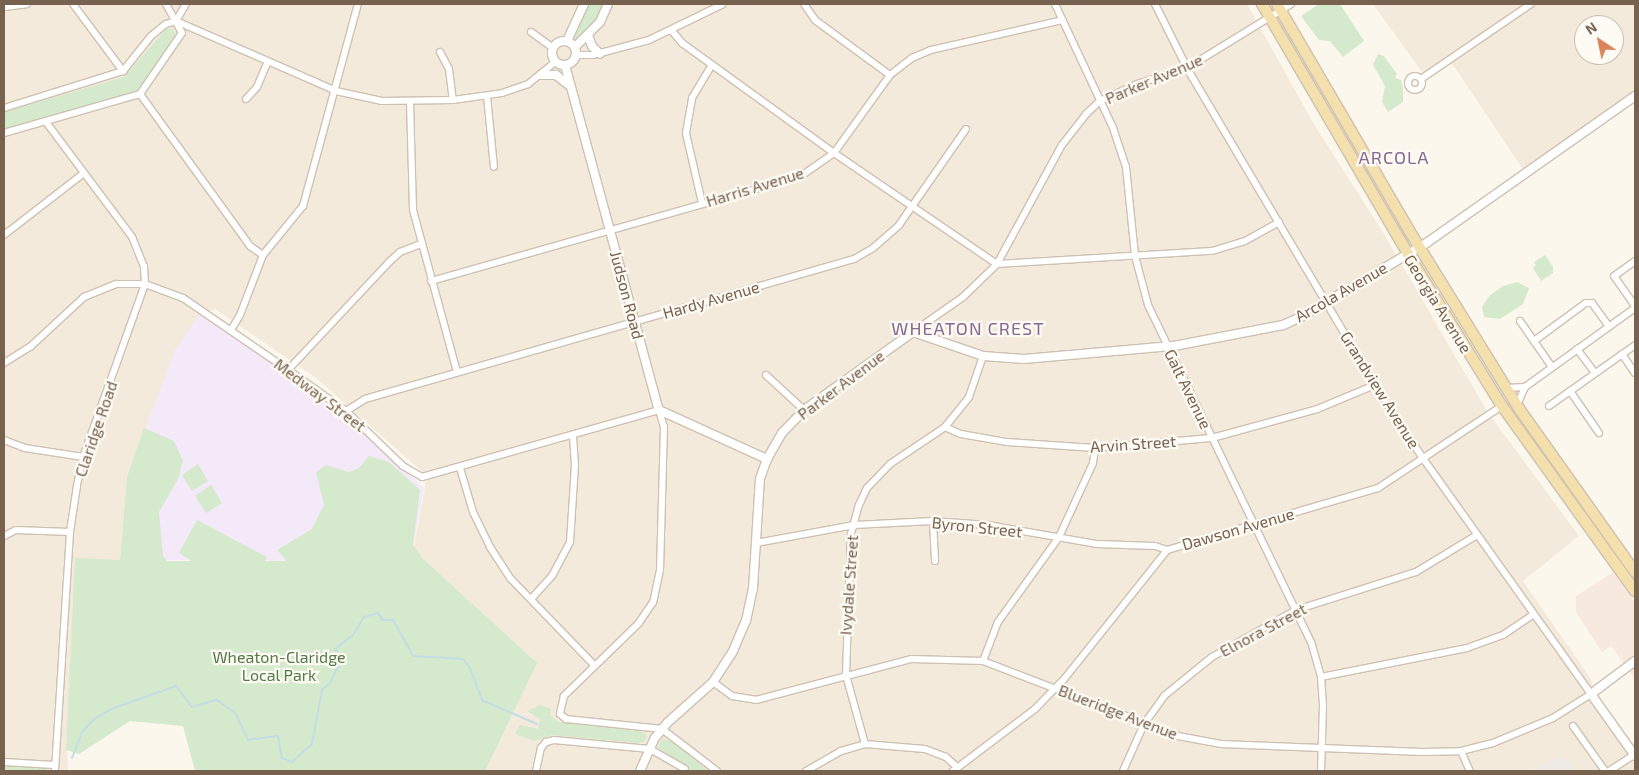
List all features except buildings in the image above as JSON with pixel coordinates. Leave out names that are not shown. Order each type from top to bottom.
[{"type":"main road","name":"Georgia Avenue","points":[[1262,4],[1408,254],[1502,406],[1635,591]]},
{"type":"main road","name":"Georgia Avenue","points":[[1279,7],[1420,248],[1506,388],[1635,572]]},
{"type":"main road","points":[[1506,388],[1502,406],[1520,410]]},
{"type":"street","points":[[4,7],[27,4]]},
{"type":"street","points":[[73,4],[123,71]]},
{"type":"street","points":[[4,133],[140,94],[182,33],[166,4]]},
{"type":"street","points":[[176,22],[186,4]]},
{"type":"street","points":[[230,330],[240,315],[263,255],[303,206],[336,92],[358,4]]},
{"type":"street","points":[[567,41],[584,4]]},
{"type":"street","points":[[567,41],[558,42],[552,47],[551,55],[555,62],[565,65],[588,35],[608,4]]},
{"type":"street","points":[[567,41],[576,51],[600,54],[672,31],[722,4]]},
{"type":"street","points":[[804,4],[815,20],[890,75]]},
{"type":"street","name":"Galt Avenue","points":[[1055,4],[1113,128],[1126,167],[1135,256],[1148,305],[1312,645],[1321,677],[1321,771]]},
{"type":"street","name":"Grandview Avenue","points":[[1155,4],[1187,68],[1375,385],[1424,460],[1533,615],[1635,755]]},
{"type":"street","name":"Parker Avenue","points":[[640,771],[662,729],[712,682],[733,651],[746,621],[753,589],[757,497],[767,459],[782,433],[804,410],[963,297],[997,264],[1062,145],[1086,114],[1100,101],[1137,84],[1187,68],[1270,18],[1279,7],[1291,4]]},
{"type":"street","points":[[1421,79],[1531,4]]},
{"type":"street","name":"Harris Avenue","points":[[431,281],[801,176],[834,153],[890,75],[912,58],[931,50],[1063,20]]},
{"type":"street","points":[[4,108],[123,71],[151,36],[166,24],[176,22],[336,92],[410,102],[487,96],[518,89],[541,75],[555,62]]},
{"type":"street","points":[[672,31],[712,65],[834,153],[997,264],[1212,251],[1245,241],[1279,222]]},
{"type":"street","points":[[530,32],[552,47]]},
{"type":"street","points":[[588,35],[592,46],[600,54]]},
{"type":"street","points":[[440,52],[449,69],[453,100]]},
{"type":"street","points":[[246,99],[257,87],[266,63]]},
{"type":"street","name":"Judson Road","points":[[565,65],[659,410]]},
{"type":"street","points":[[702,203],[686,133],[692,98],[712,65]]},
{"type":"street","points":[[541,75],[556,75],[570,86]]},
{"type":"street","points":[[140,94],[250,246],[263,255]]},
{"type":"street","points":[[487,96],[494,167]]},
{"type":"street","name":"Arcola Avenue","points":[[913,332],[984,356],[1024,359],[1168,347],[1261,332],[1296,319],[1420,248],[1635,96]]},
{"type":"street","points":[[410,102],[413,210],[420,244],[458,372]]},
{"type":"street","points":[[46,122],[138,247],[146,284]]},
{"type":"street","name":"Hardy Avenue","points":[[346,411],[365,400],[854,258],[888,236],[912,207],[966,129]]},
{"type":"street","points":[[4,234],[84,173]]},
{"type":"street","points":[[288,370],[389,262],[400,252],[420,244]]},
{"type":"street","points":[[1506,388],[1525,387],[1635,307],[1614,276],[1635,261]]},
{"type":"street","name":"Medway Street","points":[[4,363],[30,347],[84,296],[117,284],[146,284],[183,298],[346,411],[412,474],[428,476],[460,468],[659,410]]},
{"type":"street","name":"Claridge Road","points":[[55,768],[70,532],[83,458],[146,284]]},
{"type":"street","points":[[1534,341],[1586,302],[1592,303],[1609,326]]},
{"type":"street","points":[[1520,321],[1552,367]]},
{"type":"street","points":[[1549,406],[1635,345]]},
{"type":"street","points":[[1577,349],[1595,373]]},
{"type":"street","points":[[1622,354],[1635,373]]},
{"type":"street","name":"Ivydale Street","points":[[865,744],[846,675],[851,534],[867,488],[890,464],[945,427],[969,397],[984,356]]},
{"type":"street","points":[[766,375],[804,410]]},
{"type":"street","name":"Arvin Street","points":[[945,427],[961,434],[1015,443],[1095,448],[1212,438],[1317,409],[1375,385]]},
{"type":"street","points":[[1520,410],[1525,387]]},
{"type":"street","points":[[1570,391],[1599,433]]},
{"type":"street","name":"Dawson Avenue","points":[[955,770],[1021,721],[1056,688],[1105,633],[1167,550],[1378,488],[1424,460],[1502,406]]},
{"type":"street","points":[[659,410],[767,459]]},
{"type":"street","points":[[659,410],[664,427],[660,570],[653,602],[638,624],[593,664],[564,696],[560,714],[566,719],[662,729],[717,771]]},
{"type":"street","points":[[532,598],[552,576],[570,542],[575,465],[573,436]]},
{"type":"street","points":[[4,440],[25,448],[83,458]]},
{"type":"street","points":[[983,661],[998,622],[1058,538],[1093,463],[1095,448]]},
{"type":"street","points":[[460,468],[473,512],[490,547],[512,579],[593,664]]},
{"type":"street","points":[[934,521],[935,561]]},
{"type":"street","name":"Byron Street","points":[[756,542],[854,526],[934,521],[988,525],[1097,544],[1155,546],[1167,550]]},
{"type":"street","points":[[4,536],[16,530],[70,532]]},
{"type":"street","name":"Elnora Street","points":[[1123,771],[1144,724],[1164,696],[1212,657],[1296,610],[1416,572],[1477,535]]},
{"type":"street","points":[[1321,677],[1467,648],[1503,635],[1533,615]]},
{"type":"street","name":"Blueridge Avenue","points":[[712,682],[732,696],[756,700],[911,659],[983,661],[1178,736],[1221,744],[1461,751],[1524,732],[1554,718],[1591,694],[1635,661]]},
{"type":"street","points":[[1573,726],[1607,771],[1635,755]]},
{"type":"street","points":[[536,771],[546,742],[650,750],[685,770]]},
{"type":"street","points":[[806,771],[840,751],[865,744],[925,749],[946,757],[955,770]]},
{"type":"street","points":[[1461,751],[1470,771]]},
{"type":"street","points":[[4,762],[55,768]]},
{"type":"shaded area","points":[[4,4],[1247,4],[1315,126],[1384,234],[1487,411],[1579,536],[1523,581],[1591,679],[1597,711],[1635,764],[1635,771],[1575,771],[1563,756],[1528,771],[484,771],[412,558],[427,476],[316,378],[215,309],[199,315],[127,477],[120,560],[67,741],[68,771],[4,771]]},
{"type":"shaded area","points":[[1373,4],[1635,4],[1635,96],[1526,174],[1447,56],[1423,73]]},
{"type":"shaded area","points":[[199,315],[210,316],[353,418],[424,488],[411,561],[120,560],[127,477],[175,350]]},
{"type":"shaded area","points":[[1613,572],[1635,603],[1635,679],[1611,646],[1602,652],[1576,612],[1576,596]]},
{"type":"shaded area","points":[[1563,756],[1575,771],[1528,771]]},
{"type":"green space","points":[[588,4],[605,4],[595,23],[577,40],[573,36]]},
{"type":"green space","points":[[1319,4],[1340,4],[1364,41],[1343,57],[1330,41],[1319,40],[1301,16]]},
{"type":"green space","points":[[172,28],[176,35],[173,42],[136,92],[4,129],[4,112],[124,77],[166,29]]},
{"type":"green space","points":[[1378,54],[1384,56],[1397,74],[1395,78],[1401,80],[1403,89],[1403,102],[1388,112],[1382,102],[1385,86],[1373,65]]},
{"type":"green space","points":[[1545,255],[1553,267],[1553,273],[1541,281],[1533,268],[1536,265],[1534,262]]},
{"type":"green space","points":[[1517,282],[1529,288],[1523,304],[1500,319],[1484,317],[1482,307],[1489,296],[1503,286]]},
{"type":"green space","name":"Wheaton-Claridge Local Park","points":[[144,428],[174,441],[183,461],[178,479],[159,512],[163,556],[167,561],[192,561],[179,553],[197,520],[267,557],[265,561],[287,561],[277,550],[312,529],[324,505],[316,472],[326,465],[349,472],[359,468],[369,456],[389,462],[420,490],[413,545],[422,558],[537,663],[485,771],[195,771],[183,726],[130,721],[79,754],[66,750],[75,558],[120,560],[127,477]]},
{"type":"green space","points":[[198,464],[208,481],[192,491],[182,475]]},
{"type":"green space","points":[[211,485],[222,503],[206,513],[195,496]]},
{"type":"green space","points":[[540,705],[551,709],[550,715],[558,722],[640,730],[647,736],[644,742],[637,743],[552,735],[534,741],[515,734],[520,725],[538,729],[540,719],[527,711]]},
{"type":"green space","points":[[662,739],[672,741],[708,771],[692,771],[663,751],[658,747]]},
{"type":"green space","points":[[4,764],[44,767],[47,771],[4,771]]},
{"type":"waterway","points":[[72,758],[82,732],[93,720],[111,709],[176,686],[192,707],[217,700],[235,713],[248,740],[278,736],[282,758],[292,762],[312,744],[322,690],[330,683],[342,658],[335,649],[353,635],[364,617],[378,613],[382,620],[393,620],[413,656],[463,659],[470,668],[482,700],[537,724]]},
{"type":"district","name":"ARCOLA","points":[[1394,157]]},
{"type":"district","name":"WHEATON CREST","points":[[968,328]]}]
